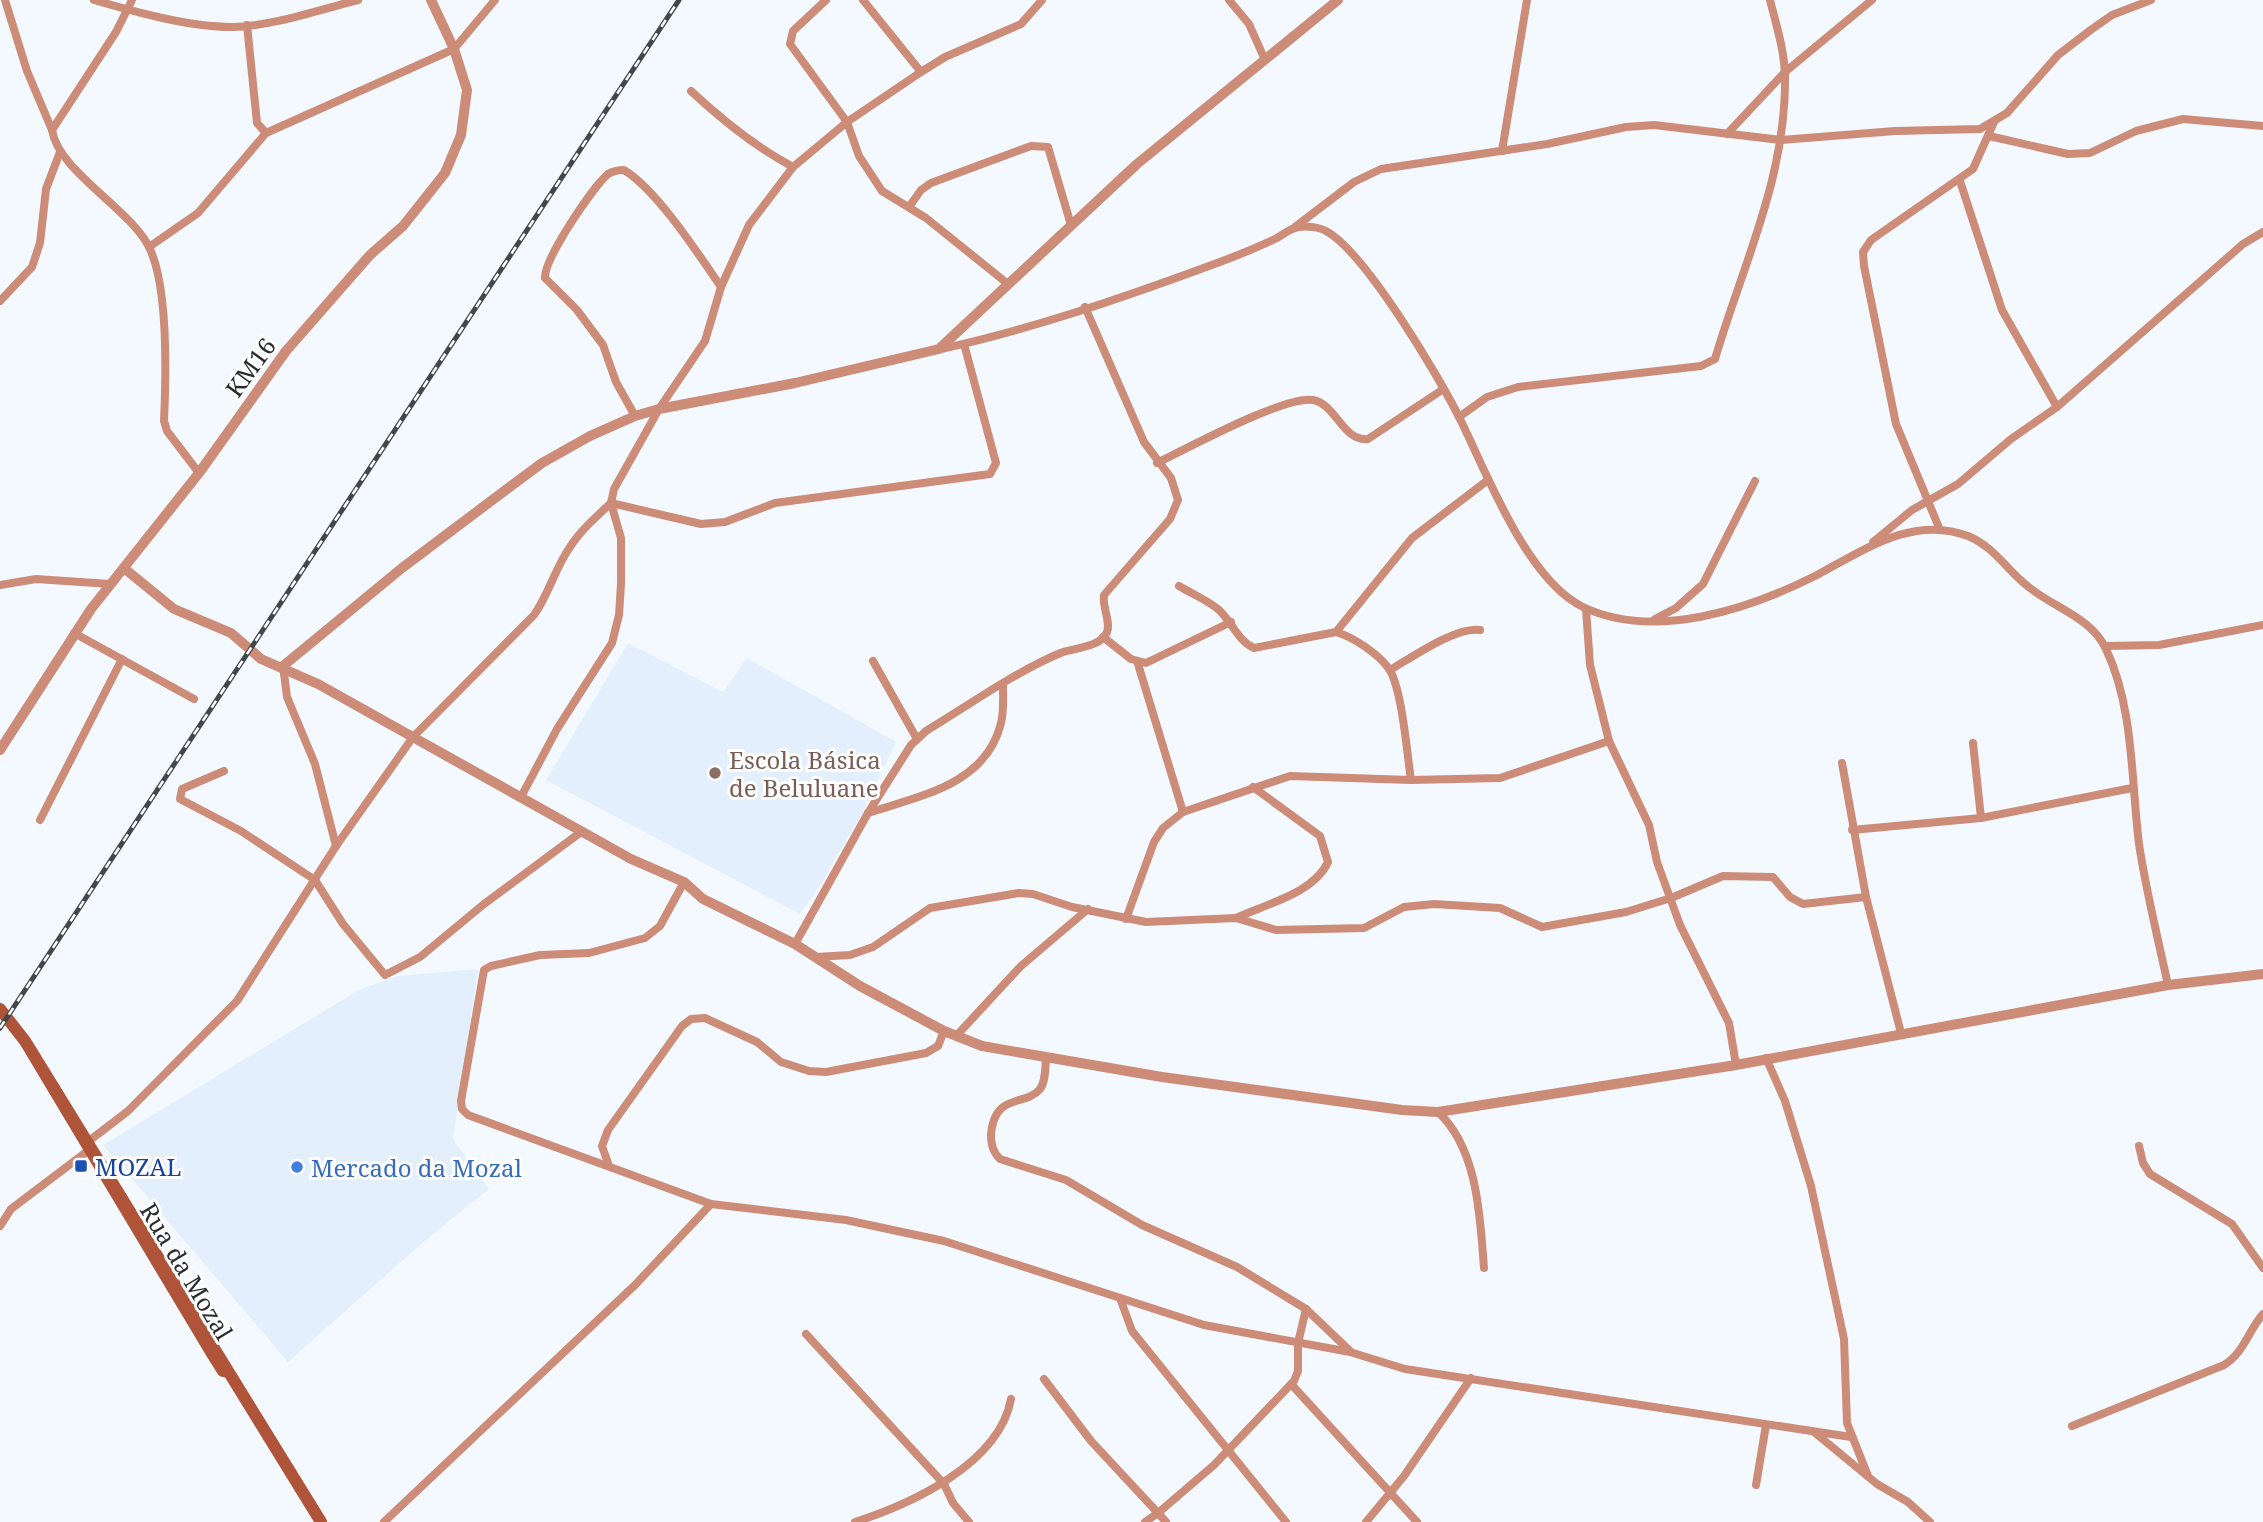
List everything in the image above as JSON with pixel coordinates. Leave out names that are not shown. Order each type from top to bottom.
[{"type":"main road","name":"Rua da Mozal","points":[[0,1009],[25,1041],[321,1522]]},
{"type":"main road","name":"Rua da Mozal","points":[[25,1041],[223,1371],[87,1147],[25,1041]]},
{"type":"street","points":[[5,0],[27,71],[60,152],[133,226],[149,247],[166,341],[164,421],[167,431],[199,473]]},
{"type":"street","points":[[94,0],[128,10],[209,25],[247,25],[358,0]]},
{"type":"street","points":[[52,130],[132,0]]},
{"type":"street","name":"KM16","points":[[0,750],[74,633],[199,473],[286,351],[370,255],[403,226],[445,173],[461,135],[467,110],[467,90],[454,49],[431,0]]},
{"type":"street","points":[[149,247],[198,213],[266,133],[454,49],[495,0]]},
{"type":"street","points":[[826,0],[793,31],[790,44],[847,122],[859,156],[869,174],[882,191],[909,207],[1007,285]]},
{"type":"street","points":[[863,0],[921,72]]},
{"type":"street","points":[[521,797],[557,729],[612,643],[619,614],[621,549],[611,503],[619,476],[659,409],[705,341],[721,287],[749,225],[793,167],[847,122],[945,57],[1021,24],[1042,0]]},
{"type":"street","points":[[1228,0],[1249,23],[1265,60]]},
{"type":"street","points":[[939,349],[1136,164],[1338,0]]},
{"type":"street","points":[[1502,151],[1527,0]]},
{"type":"street","points":[[1459,417],[1487,397],[1518,387],[1700,366],[1715,359],[1758,236],[1781,139],[1785,72],[1770,0]]},
{"type":"street","points":[[1727,134],[1785,72],[1872,0]]},
{"type":"street","points":[[2116,0],[2117,12]]},
{"type":"street","points":[[283,666],[402,568],[542,463],[635,416],[964,344],[1213,265],[1295,227],[1354,182],[1381,169],[1502,151],[1626,127],[1654,125],[1781,139],[1895,131],[1980,129],[2007,113],[2058,55],[2117,12],[2151,0]]},
{"type":"street","points":[[247,25],[257,123],[266,133]]},
{"type":"street","points":[[691,91],[761,150],[793,167]]},
{"type":"street","points":[[1989,136],[2068,153],[2090,153],[2136,131],[2183,120],[2263,126]]},
{"type":"street","points":[[1940,530],[1896,424],[1867,287],[1863,252],[1871,240],[1960,181],[1973,169],[1994,122]]},
{"type":"street","points":[[909,207],[921,190],[931,183],[1031,146],[1048,147],[1071,225]]},
{"type":"street","points":[[0,301],[32,267],[40,243],[46,189],[60,152]]},
{"type":"street","points":[[635,416],[616,382],[603,345],[577,310],[545,278],[548,259],[557,243],[608,174],[624,170],[639,182],[690,243],[721,287]]},
{"type":"street","points":[[1960,181],[2002,310],[2057,407]]},
{"type":"street","points":[[1295,227],[1324,229],[1369,275],[1416,343],[1459,417],[1512,526],[1543,571],[1561,591],[1587,608],[1608,615],[1655,620],[1695,619],[1774,595],[1865,548],[1913,530],[1940,530],[1981,542],[2029,588],[2090,627],[2105,646],[2125,707],[2140,852],[2168,985]]},
{"type":"street","points":[[1865,548],[1912,510],[1929,503],[1958,484],[2011,439],[2057,407],[2243,244],[2263,232]]},
{"type":"street","points":[[795,944],[867,813],[917,739],[1048,659],[1096,643],[1103,637],[1107,622],[1102,607],[1104,595],[1164,526],[1178,500],[1171,478],[1157,463],[1144,442],[1085,307]]},
{"type":"street","points":[[611,503],[701,524],[715,523],[775,503],[990,474],[996,463],[964,344]]},
{"type":"street","points":[[1157,463],[1275,408],[1308,400],[1321,404],[1354,436],[1368,439],[1442,390]]},
{"type":"street","points":[[1336,632],[1412,538],[1488,480]]},
{"type":"street","points":[[1655,620],[1676,608],[1703,584],[1755,481]]},
{"type":"street","points":[[0,1226],[11,1209],[128,1111],[237,1001],[336,846],[413,737],[534,615],[547,598],[568,549],[586,526],[611,503]]},
{"type":"street","points":[[125,569],[164,603],[231,633],[261,659],[283,666],[631,859],[684,882],[703,899],[795,944],[811,957],[944,1031],[991,1048],[1162,1077],[1402,1110],[1438,1112],[1736,1065],[2168,985],[2263,974]]},
{"type":"street","points":[[0,585],[36,579],[110,584]]},
{"type":"street","points":[[1179,586],[1214,606],[1231,622],[1245,644],[1254,648],[1336,632],[1348,636],[1390,670],[1395,684],[1411,780]]},
{"type":"street","points":[[1587,608],[1590,666],[1609,741],[1649,825],[1657,862],[1699,968],[1729,1023],[1736,1065]]},
{"type":"street","points":[[1675,620],[1676,608]]},
{"type":"street","points":[[1138,663],[1146,663],[1231,622]]},
{"type":"street","points":[[2105,646],[2159,645],[2263,625]]},
{"type":"street","points":[[1390,670],[1447,638],[1473,629],[1480,630]]},
{"type":"street","points":[[74,633],[194,699]]},
{"type":"street","points":[[1103,637],[1138,663],[1183,812]]},
{"type":"street","points":[[40,820],[122,659]]},
{"type":"street","points":[[873,661],[917,739]]},
{"type":"street","points":[[283,666],[287,697],[315,764],[336,846]]},
{"type":"street","points":[[867,813],[943,789],[967,775],[994,743],[1002,722],[1003,685]]},
{"type":"street","points":[[1126,919],[1153,842],[1163,828],[1183,812],[1290,776],[1411,780],[1509,776],[1609,741]]},
{"type":"street","points":[[1973,743],[1981,818]]},
{"type":"street","points":[[1842,764],[1866,897],[1902,1033]]},
{"type":"street","points":[[224,771],[182,789],[180,799],[241,831],[315,880],[343,924],[382,972],[391,975],[420,957],[484,904],[581,832]]},
{"type":"street","points":[[811,957],[850,956],[873,947],[930,908],[955,902],[1033,894],[1126,919],[1161,923],[1236,918],[1305,887],[1322,876],[1328,862],[1326,849],[1310,826],[1287,814],[1253,787]]},
{"type":"street","points":[[1852,830],[1981,818],[2132,788]]},
{"type":"street","points":[[1236,918],[1276,930],[1364,928],[1404,907],[1483,905],[1500,908],[1542,927],[1626,912],[1671,898],[1714,878],[1748,875],[1773,877],[1790,897],[1803,904],[1866,897]]},
{"type":"street","points":[[684,882],[660,926],[645,938],[589,953],[540,955],[491,966],[485,970],[462,1091],[462,1109],[483,1121],[711,1204],[846,1220],[944,1241],[1204,1325],[1350,1352],[1405,1369],[1851,1437]]},
{"type":"street","points":[[958,1034],[1021,966],[1088,909]]},
{"type":"street","points":[[609,1166],[602,1146],[608,1130],[682,1026],[691,1019],[705,1018],[757,1042],[781,1062],[809,1071],[848,1069],[926,1053],[938,1046],[944,1031]]},
{"type":"street","points":[[1046,1058],[1041,1088],[1034,1095],[1006,1105],[993,1121],[993,1152],[1000,1159],[1066,1180],[1142,1225],[1237,1267],[1306,1309],[1350,1352]]},
{"type":"street","points":[[1766,1058],[1795,1128],[1825,1243],[1844,1339],[1844,1404],[1851,1437],[1868,1476]]},
{"type":"street","points":[[1438,1112],[1456,1133],[1471,1176],[1483,1268]]},
{"type":"street","points":[[2139,1146],[2150,1174],[2232,1224],[2263,1268]]},
{"type":"street","points":[[384,1522],[635,1285],[711,1204]]},
{"type":"street","points":[[1120,1298],[1132,1331],[1286,1522]]},
{"type":"street","points":[[1145,1522],[1199,1479],[1291,1384],[1298,1371],[1298,1343],[1306,1309]]},
{"type":"street","points":[[2072,1426],[2224,1365],[2238,1355],[2247,1335],[2263,1314]]},
{"type":"street","points":[[806,1334],[944,1484],[953,1503],[969,1522]]},
{"type":"street","points":[[1366,1522],[1390,1495],[1471,1378]]},
{"type":"street","points":[[1044,1379],[1091,1441],[1166,1522]]},
{"type":"street","points":[[1291,1384],[1416,1522]]},
{"type":"street","points":[[855,1522],[902,1506],[944,1484],[1003,1424],[1011,1399]]},
{"type":"street","points":[[1756,1485],[1766,1425]]},
{"type":"street","points":[[1813,1431],[1868,1476],[1909,1502],[1930,1522]]},
{"type":"shaded area","name":"Escola Básica de Beluluane","points":[[628,643],[723,692],[747,658],[896,742],[861,815],[820,886],[800,914],[546,780]]},
{"type":"shaded area","name":"Mercado da Mozal","points":[[478,969],[453,1139],[489,1189],[421,1244],[288,1362],[103,1145],[359,990],[397,976]]},
{"type":"railway","points":[[0,1028],[679,0]]},
{"type":"place","name":"Escola Básica de Beluluane","points":[[715,773]]},
{"type":"place","name":"MOZAL","points":[[81,1166]]},
{"type":"place","name":"Mercado da Mozal","points":[[297,1167]]}]
